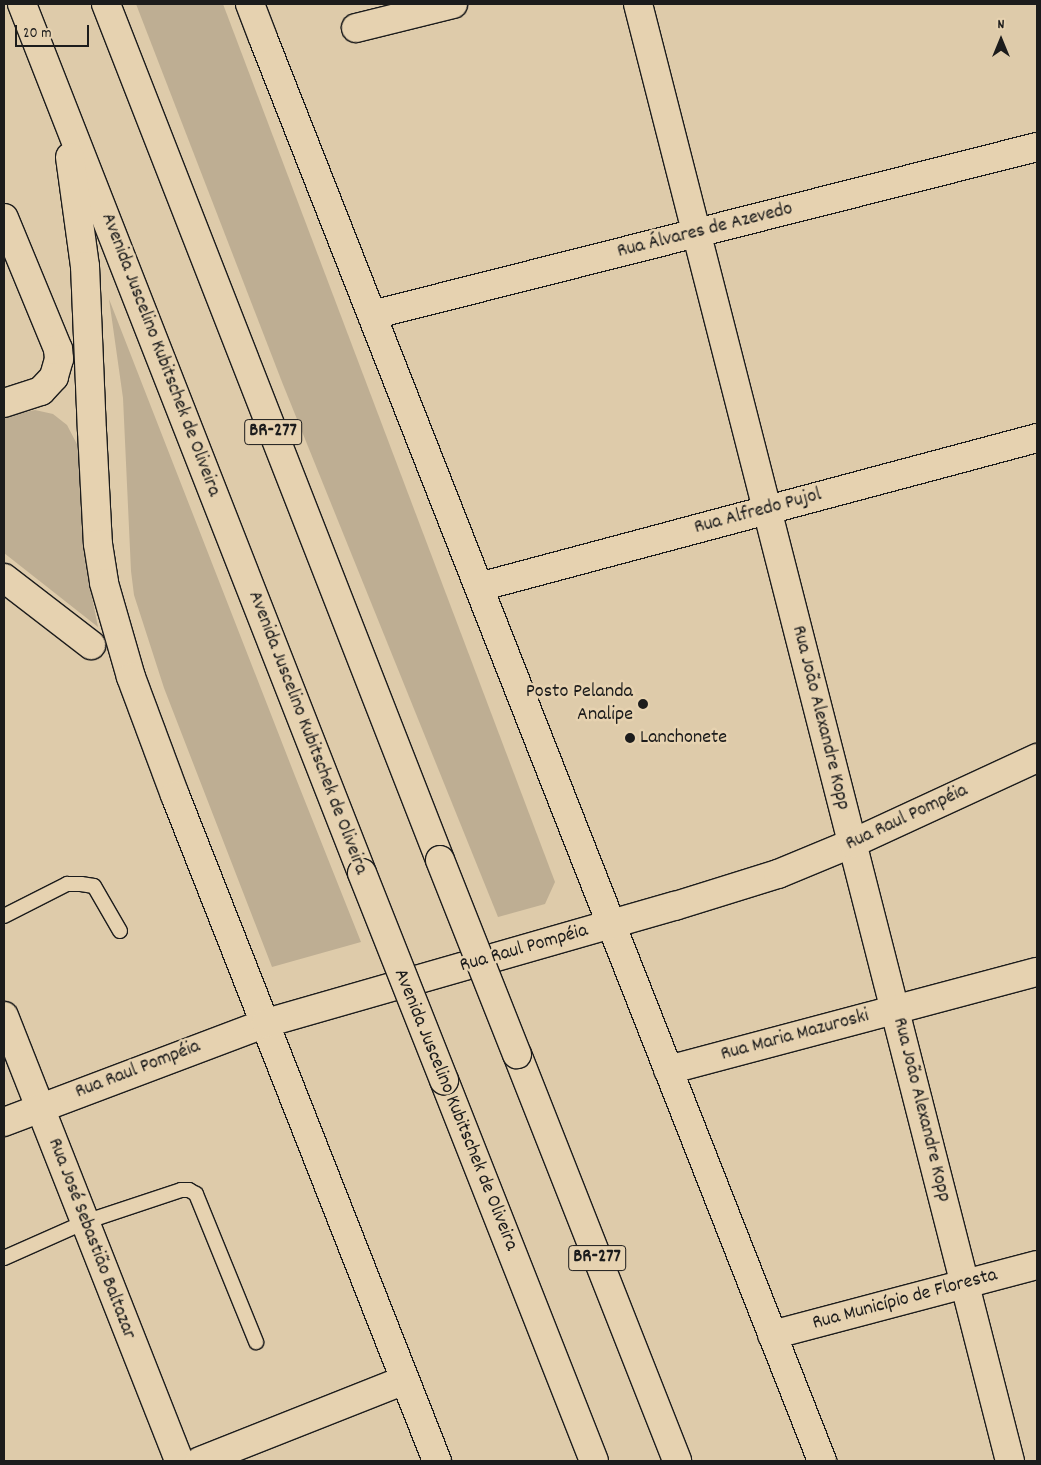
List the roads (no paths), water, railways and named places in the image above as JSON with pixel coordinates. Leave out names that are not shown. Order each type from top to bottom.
[{"type":"main road","name":"Avenida Juscelino Kubitschek de Oliveira","points":[[22,4],[594,1461]]},
{"type":"main road","name":"BR-277","points":[[106,4],[677,1461]]},
{"type":"main road","points":[[250,4],[822,1461]]},
{"type":"main road","points":[[356,28],[453,4]]},
{"type":"main road","name":"Rua João Alexandre Kopp","points":[[638,4],[767,510],[788,607],[852,843],[1010,1461]]},
{"type":"main road","points":[[62,106],[83,246],[98,544],[114,624],[151,733],[437,1461]]},
{"type":"main road","name":"Rua Álvares de Azevedo","points":[[372,315],[1037,147]]},
{"type":"main road","points":[[4,218],[58,349],[57,368],[48,385],[41,392],[4,403]]},
{"type":"main road","name":"Rua Alfredo Pujol","points":[[478,586],[1037,438]]},
{"type":"main road","points":[[4,578],[91,646]]},
{"type":"main road","name":"Rua Raul Pompéia","points":[[4,1122],[266,1023],[747,885],[852,843],[1037,758]]},
{"type":"main road","name":"Rua Maria Mazuroski","points":[[668,1070],[1037,972]]},
{"type":"main road","name":"Rua José Sebastião Baltazar","points":[[4,1016],[179,1461]]},
{"type":"main road","name":"Rua Município de Floresta","points":[[772,1335],[1037,1265]]},
{"type":"main road","points":[[200,1461],[405,1380]]},
{"type":"lane","points":[[4,916],[67,884],[81,884],[94,886],[120,931]]},
{"type":"lane","points":[[4,1258],[85,1222],[181,1190],[189,1190],[196,1194],[256,1342]]},
{"type":"place","name":"Posto Pelanda Analipe","points":[[643,704]]},
{"type":"place","name":"Lanchonete","points":[[630,738]]}]
